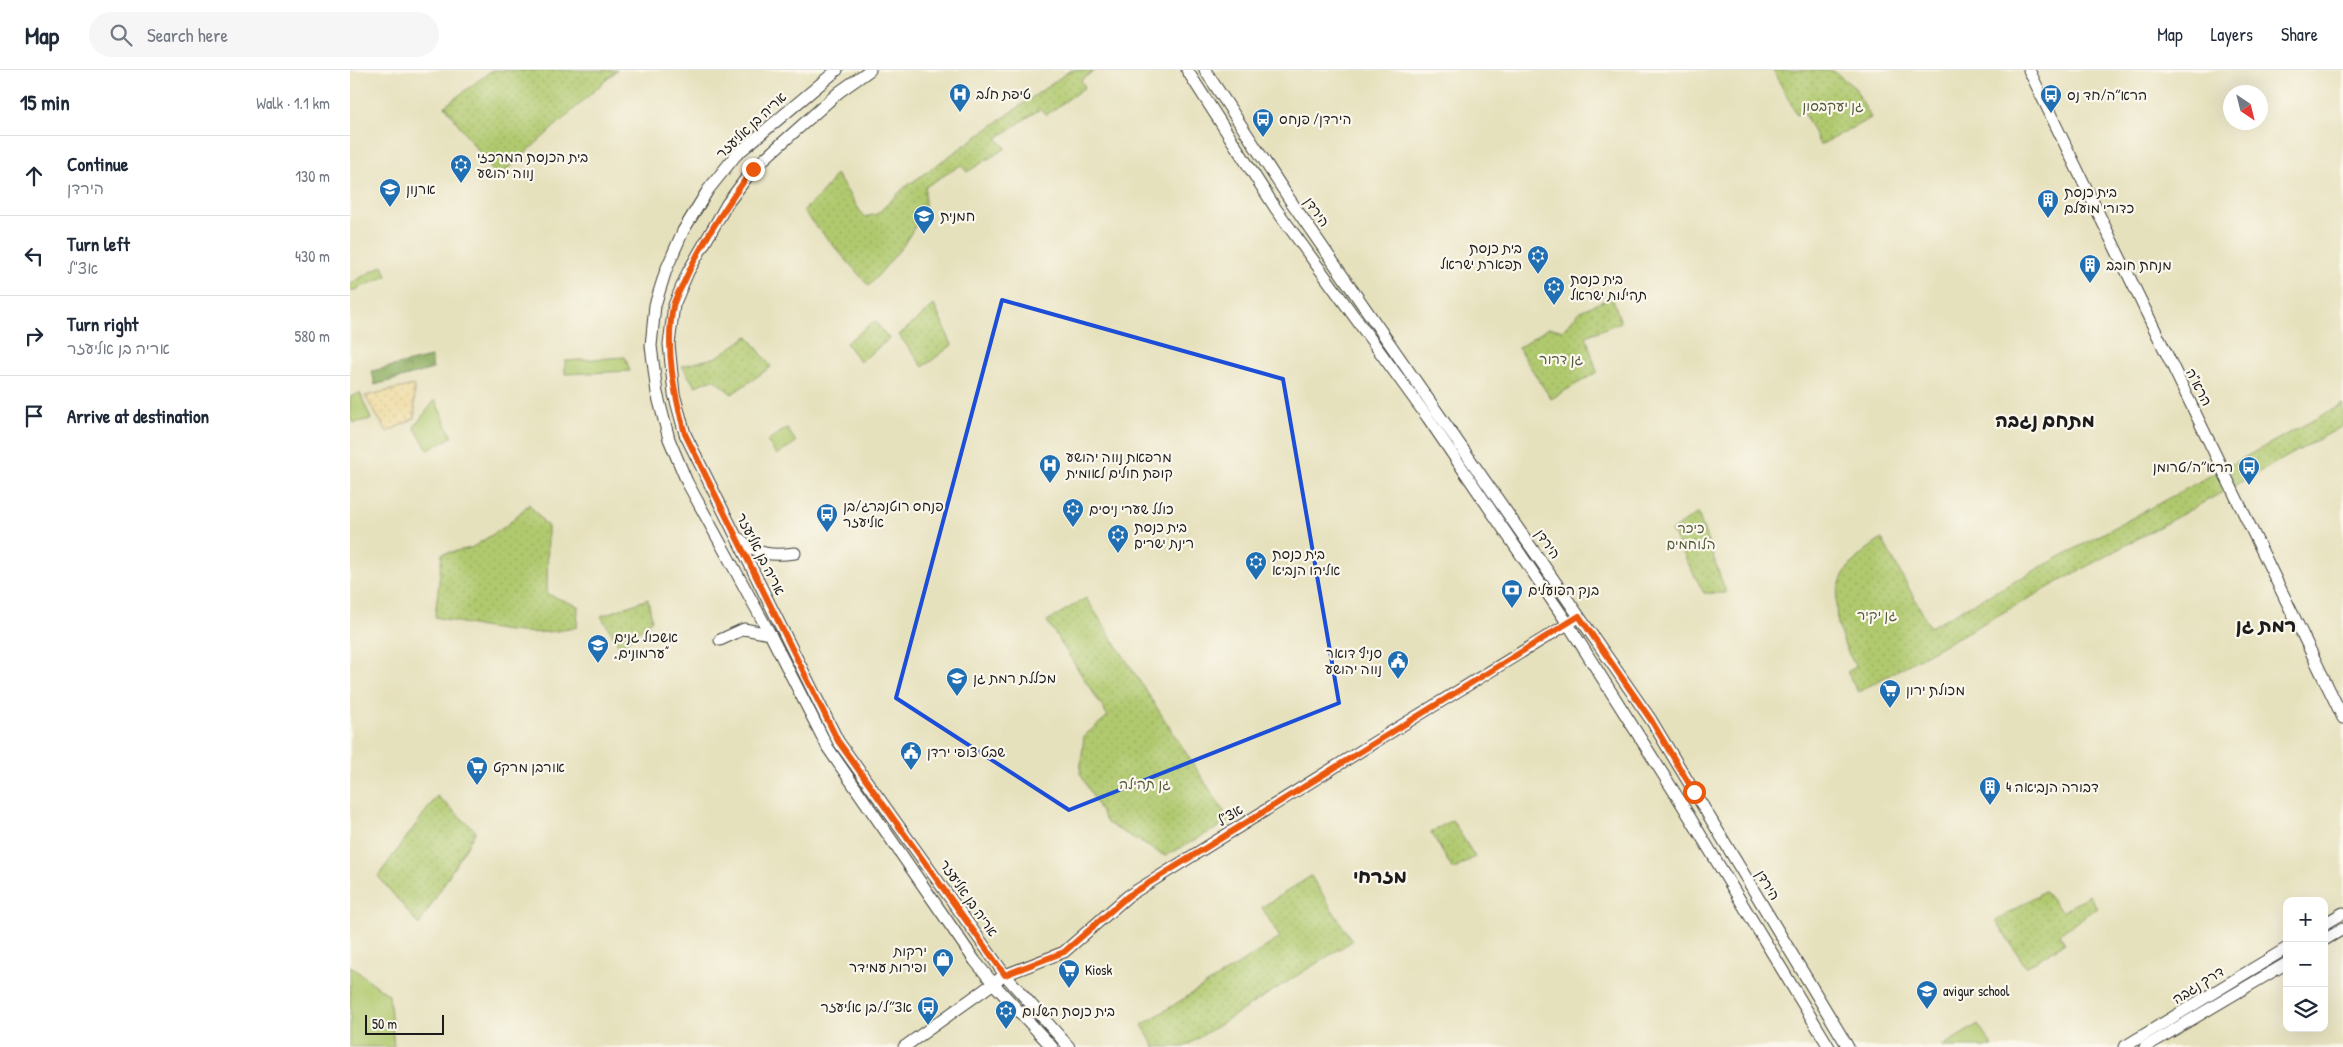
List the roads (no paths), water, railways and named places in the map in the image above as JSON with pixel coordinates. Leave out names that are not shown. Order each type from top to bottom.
[{"type":"street","name":"אריה בן אליעזר","points":[[837,70],[736,155],[708,190],[682,231],[666,270],[655,305],[650,346],[657,393],[669,439],[687,482],[770,634],[828,748],[975,961],[993,984],[1052,1047]]},
{"type":"street","name":"אריה בן אליעזר","points":[[870,70],[839,92],[753,169],[727,204],[703,243],[674,305],[670,344],[674,394],[685,434],[838,741],[1005,975],[1069,1047]]},
{"type":"street","name":"הירדן","points":[[1187,70],[1276,209],[1428,418],[1568,624],[1680,801],[1829,1047]]},
{"type":"street","name":"הירדן","points":[[1205,70],[1290,200],[1651,720],[1848,1047]]},
{"type":"street","name":"הרא\"ה","points":[[2029,70],[2343,718]]},
{"type":"street","points":[[732,531],[750,548],[764,554],[795,553]]},
{"type":"street","name":"אצ\"ל","points":[[904,1047],[1005,975],[1064,952],[1128,896],[1579,616]]},
{"type":"street","points":[[720,640],[744,629],[770,634]]},
{"type":"street","points":[[2328,921],[2343,912]]},
{"type":"street","points":[[2328,937],[2343,928]]},
{"type":"street","name":"דרך נגבה","points":[[2124,1047],[2283,950]]},
{"type":"street","name":"דרך נגבה","points":[[2145,1047],[2283,965]]},
{"type":"place","name":"טיפת חלב","points":[[960,113]]},
{"type":"place","name":"הרא״ה/חד נס","points":[[2051,114]]},
{"type":"place","name":"הירדן/ פנחס","points":[[1263,138]]},
{"type":"place","name":"בית הכנסת המרכזי נווה יהושע","points":[[461,184]]},
{"type":"place","name":"ארנון","points":[[390,208]]},
{"type":"place","name":"בית כנסת כדורי מועלם","points":[[2048,219]]},
{"type":"place","name":"חמנית","points":[[924,235]]},
{"type":"place","name":"בית כנסת תפארת ישראל","points":[[1538,275]]},
{"type":"place","name":"מנחת חובב","points":[[2090,284]]},
{"type":"place","name":"בית כנסת תהילות ישראל","points":[[1554,306]]},
{"type":"place","name":"מרפאת נווה יהושע קופת חולים לאומית","points":[[1050,484]]},
{"type":"place","name":"הרא״ה/טרומן","points":[[2249,486]]},
{"type":"place","name":"כולל שערי ניסים","points":[[1073,528]]},
{"type":"place","name":"פנחס רוטנברג/בן אליעזר","points":[[827,533]]},
{"type":"place","name":"בית כנסת רינת ישרים","points":[[1118,554]]},
{"type":"place","name":"בית כנסת אליהו הנביא","points":[[1256,581]]},
{"type":"place","name":"בנק הפועלים","points":[[1512,609]]},
{"type":"place","name":"אשכול גנים „ערמונים”","points":[[598,664]]},
{"type":"place","name":"סניף דואר נווה יהושע","points":[[1398,680]]},
{"type":"place","name":"מכללת רמת גן","points":[[957,697]]},
{"type":"place","name":"מכולת ירון","points":[[1890,709]]},
{"type":"place","name":"שבט צופי ירדן","points":[[911,771]]},
{"type":"place","name":"אורבן מרקט","points":[[477,786]]},
{"type":"place","name":"דבורה הנביאה 4","points":[[1990,806]]},
{"type":"place","name":"ירקות ופירות עמידר","points":[[943,978]]},
{"type":"place","name":"Kiosk","points":[[1069,989]]},
{"type":"place","name":"avigur school","points":[[1927,1010]]},
{"type":"place","name":"אצ״ל/בן אליעזר","points":[[928,1026]]},
{"type":"place","name":"בית כנסת השלום","points":[[1006,1030]]},
{"type":"district","name":"מתחם נגבה","points":[[2045,420]]},
{"type":"district","name":"רמת גן","points":[[2266,625]]},
{"type":"district","name":"מזרחי","points":[[1380,876]]},
{"type":"park label","name":"גן יעקבסון","points":[[1833,106]]},
{"type":"park label","name":"גן דרור","points":[[1561,359]]},
{"type":"park label","name":"כיכר הלוחמים","points":[[1691,536]]},
{"type":"park label","name":"גן יקיר","points":[[1877,615]]},
{"type":"park label","name":"גן תהילה","points":[[1145,784]]}]
